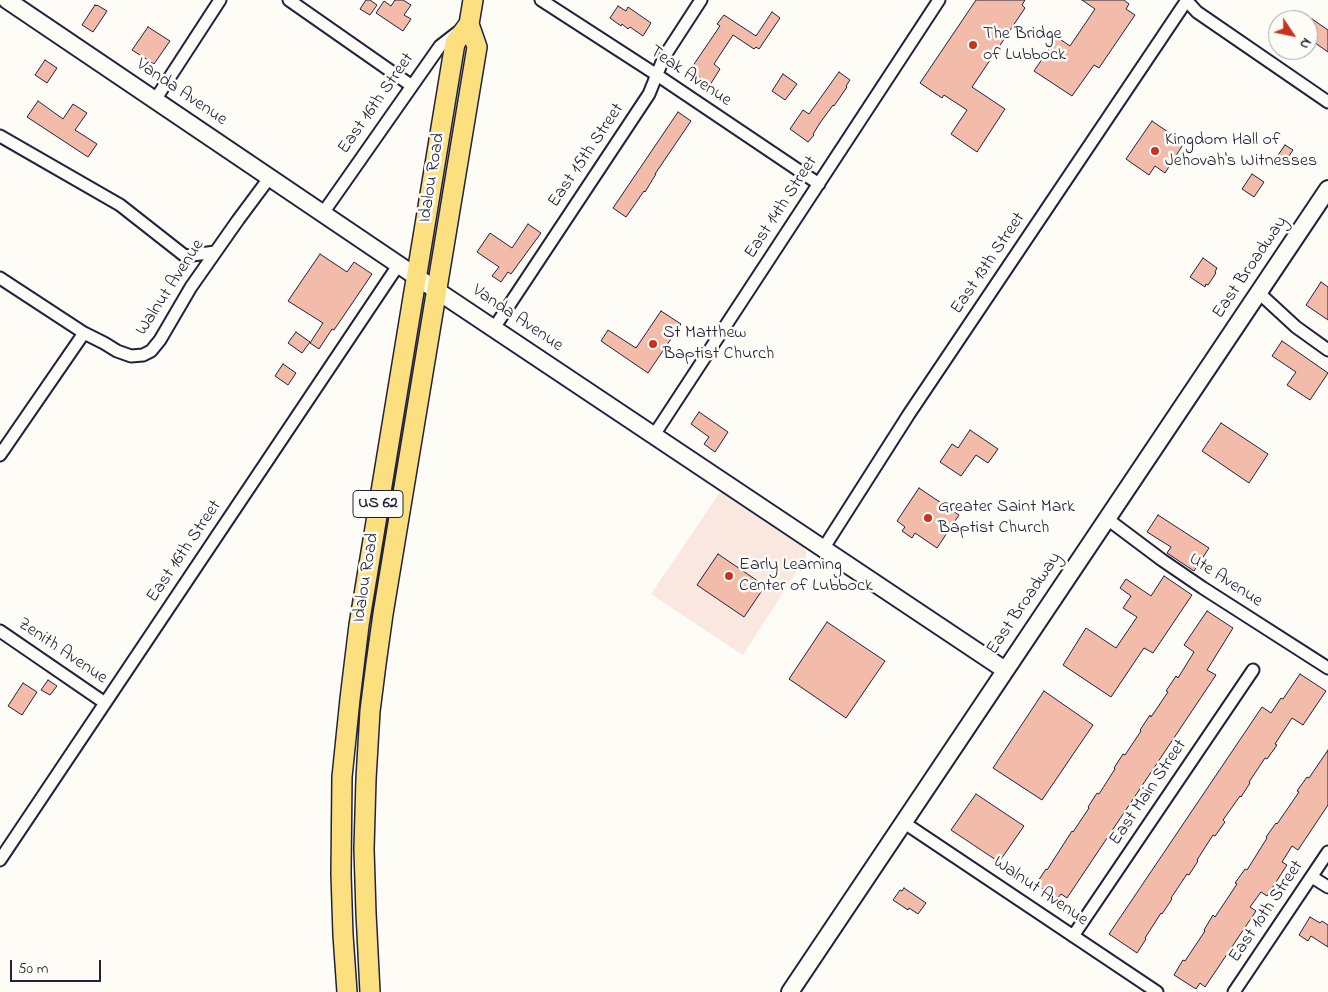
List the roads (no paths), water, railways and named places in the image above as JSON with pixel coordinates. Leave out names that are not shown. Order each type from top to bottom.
[{"type":"main road","name":"Idalou Road","points":[[347,992],[343,935],[342,777],[359,625],[455,43],[469,24],[473,0]]},
{"type":"main road","name":"Idalou Road","points":[[370,992],[364,849],[370,711],[385,604],[477,47],[469,24]]},
{"type":"street","name":"Vanda Avenue","points":[[7,0],[436,290],[1005,670]]},
{"type":"street","points":[[155,100],[220,0]]},
{"type":"street","points":[[289,0],[412,86]]},
{"type":"street","name":"Teak Avenue","points":[[542,0],[819,184]]},
{"type":"street","name":"East 15th Street","points":[[494,328],[649,94],[664,57],[702,0]]},
{"type":"street","name":"East 14th Street","points":[[654,435],[939,0]]},
{"type":"street","points":[[1187,0],[1198,12],[1328,102]]},
{"type":"street","name":"East 13th Street","points":[[822,549],[909,414],[1187,0]]},
{"type":"street","name":"East 16th Street","points":[[323,213],[440,46],[469,24]]},
{"type":"street","points":[[0,136],[120,205],[185,256],[215,252]]},
{"type":"street","name":"Walnut Avenue","points":[[0,278],[84,333],[117,351],[132,356],[143,355],[151,351],[160,340],[191,287],[270,177]]},
{"type":"street","name":"East Broadway","points":[[790,992],[1328,189]]},
{"type":"street","name":"East 16th Street","points":[[0,860],[399,264]]},
{"type":"street","points":[[1258,292],[1296,327],[1328,350]]},
{"type":"street","points":[[0,455],[84,333]]},
{"type":"street","name":"Ute Avenue","points":[[1106,518],[1203,588],[1328,668]]},
{"type":"street","name":"Zenith Avenue","points":[[0,631],[105,703]]},
{"type":"street","name":"East Main Street","points":[[1073,936],[1253,670]]},
{"type":"street","name":"Walnut Avenue","points":[[903,822],[1157,992]]},
{"type":"street","name":"East 10th Street","points":[[1234,992],[1328,852]]},
{"type":"street","points":[[1312,876],[1328,888]]},
{"type":"place","name":"The Bridge of Lubbock","points":[[973,45]]},
{"type":"place","name":"Kingdom Hall of Jehovah's Witnesses","points":[[1155,151]]},
{"type":"place","name":"St Matthew Baptist Church","points":[[653,344]]},
{"type":"place","name":"Greater Saint Mark Baptist Church","points":[[928,518]]},
{"type":"place","name":"Early Learning Center of Lubbock","points":[[729,576]]}]
